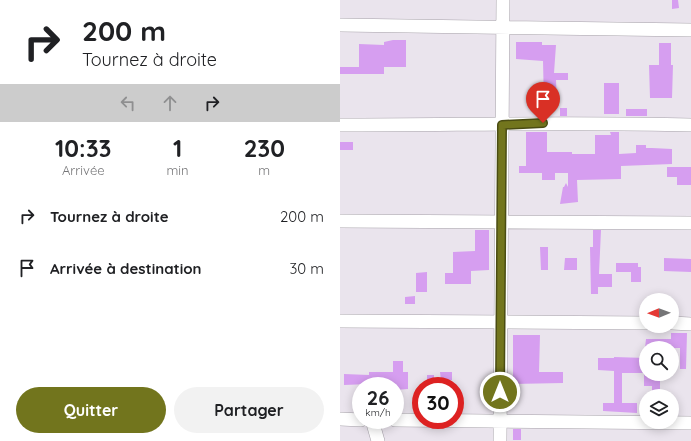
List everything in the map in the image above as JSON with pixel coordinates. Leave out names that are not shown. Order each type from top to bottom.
[{"type":"street","points":[[500,441],[503,0]]},
{"type":"street","points":[[340,25],[503,26],[691,30]]},
{"type":"street","points":[[340,125],[502,125],[543,123],[691,125]]},
{"type":"street","points":[[340,221],[691,223]]},
{"type":"street","points":[[340,321],[639,323]]},
{"type":"street","points":[[679,323],[691,324]]},
{"type":"street","points":[[340,419],[352,420]]},
{"type":"street","points":[[404,420],[691,423]]},
{"type":"street","points":[[375,429],[378,441]]},
{"type":"building","points":[[672,0],[678,0],[679,8],[672,9]]},
{"type":"building","points":[[406,40],[406,67],[384,67],[384,74],[340,74],[340,67],[359,67],[359,44],[384,45],[384,42]]},
{"type":"building","points":[[516,42],[542,42],[542,45],[556,45],[554,73],[568,73],[568,80],[556,80],[557,103],[544,103],[543,61],[516,59]]},
{"type":"building","points":[[659,43],[671,43],[671,65],[673,65],[672,98],[650,98],[649,65],[659,65]]},
{"type":"building","points":[[604,83],[619,83],[619,114],[604,114]]},
{"type":"building","points":[[560,108],[567,108],[567,116],[560,116]]},
{"type":"building","points":[[626,109],[647,109],[647,116],[626,116]]},
{"type":"building","points":[[526,132],[547,132],[547,152],[595,154],[595,135],[611,135],[610,132],[619,132],[619,154],[636,153],[636,145],[646,145],[646,148],[672,149],[672,164],[621,166],[621,179],[577,180],[578,202],[560,204],[563,187],[566,183],[568,187],[568,173],[555,173],[555,180],[542,180],[542,173],[519,173],[519,166],[526,166]]},
{"type":"building","points":[[340,142],[353,142],[353,150],[340,150]]},
{"type":"building","points":[[667,167],[691,167],[691,185],[677,185],[677,177],[667,177]]},
{"type":"building","points":[[475,230],[489,230],[489,270],[471,271],[471,284],[445,284],[445,273],[453,273],[453,252],[475,251]]},
{"type":"building","points":[[593,230],[601,230],[599,274],[612,274],[612,287],[598,287],[598,294],[591,294],[590,247],[593,247]]},
{"type":"building","points":[[540,247],[548,247],[548,270],[541,270]]},
{"type":"building","points":[[565,258],[577,258],[577,270],[564,270]]},
{"type":"building","points":[[664,258],[691,259],[691,272],[664,271]]},
{"type":"building","points":[[616,263],[638,263],[638,267],[641,267],[641,282],[631,282],[631,272],[616,272]]},
{"type":"building","points":[[427,272],[427,292],[416,292],[416,273]]},
{"type":"building","points":[[415,296],[415,304],[405,304],[405,297]]},
{"type":"building","points":[[671,333],[687,333],[686,369],[680,369],[679,341],[646,341],[646,339],[671,339]]},
{"type":"building","points":[[513,335],[540,335],[539,372],[563,372],[563,383],[513,384]]},
{"type":"building","points":[[598,358],[639,358],[639,373],[622,373],[622,403],[637,403],[637,413],[603,411],[603,403],[614,403],[614,371],[598,370]]},
{"type":"building","points":[[393,361],[403,361],[403,372],[408,372],[408,389],[404,389],[404,377],[352,377],[352,385],[344,385],[344,374],[369,375],[369,372],[393,372]]},
{"type":"building","points":[[440,372],[452,372],[452,377],[441,377]]},
{"type":"building","points":[[427,375],[434,375],[434,377],[427,377]]},
{"type":"building","points":[[644,381],[660,381],[660,389],[652,389],[652,386],[644,386]]},
{"type":"building","points":[[513,429],[521,429],[521,440],[513,440]]},
{"type":"route","points":[[500,392],[502,125],[543,123]]}]
